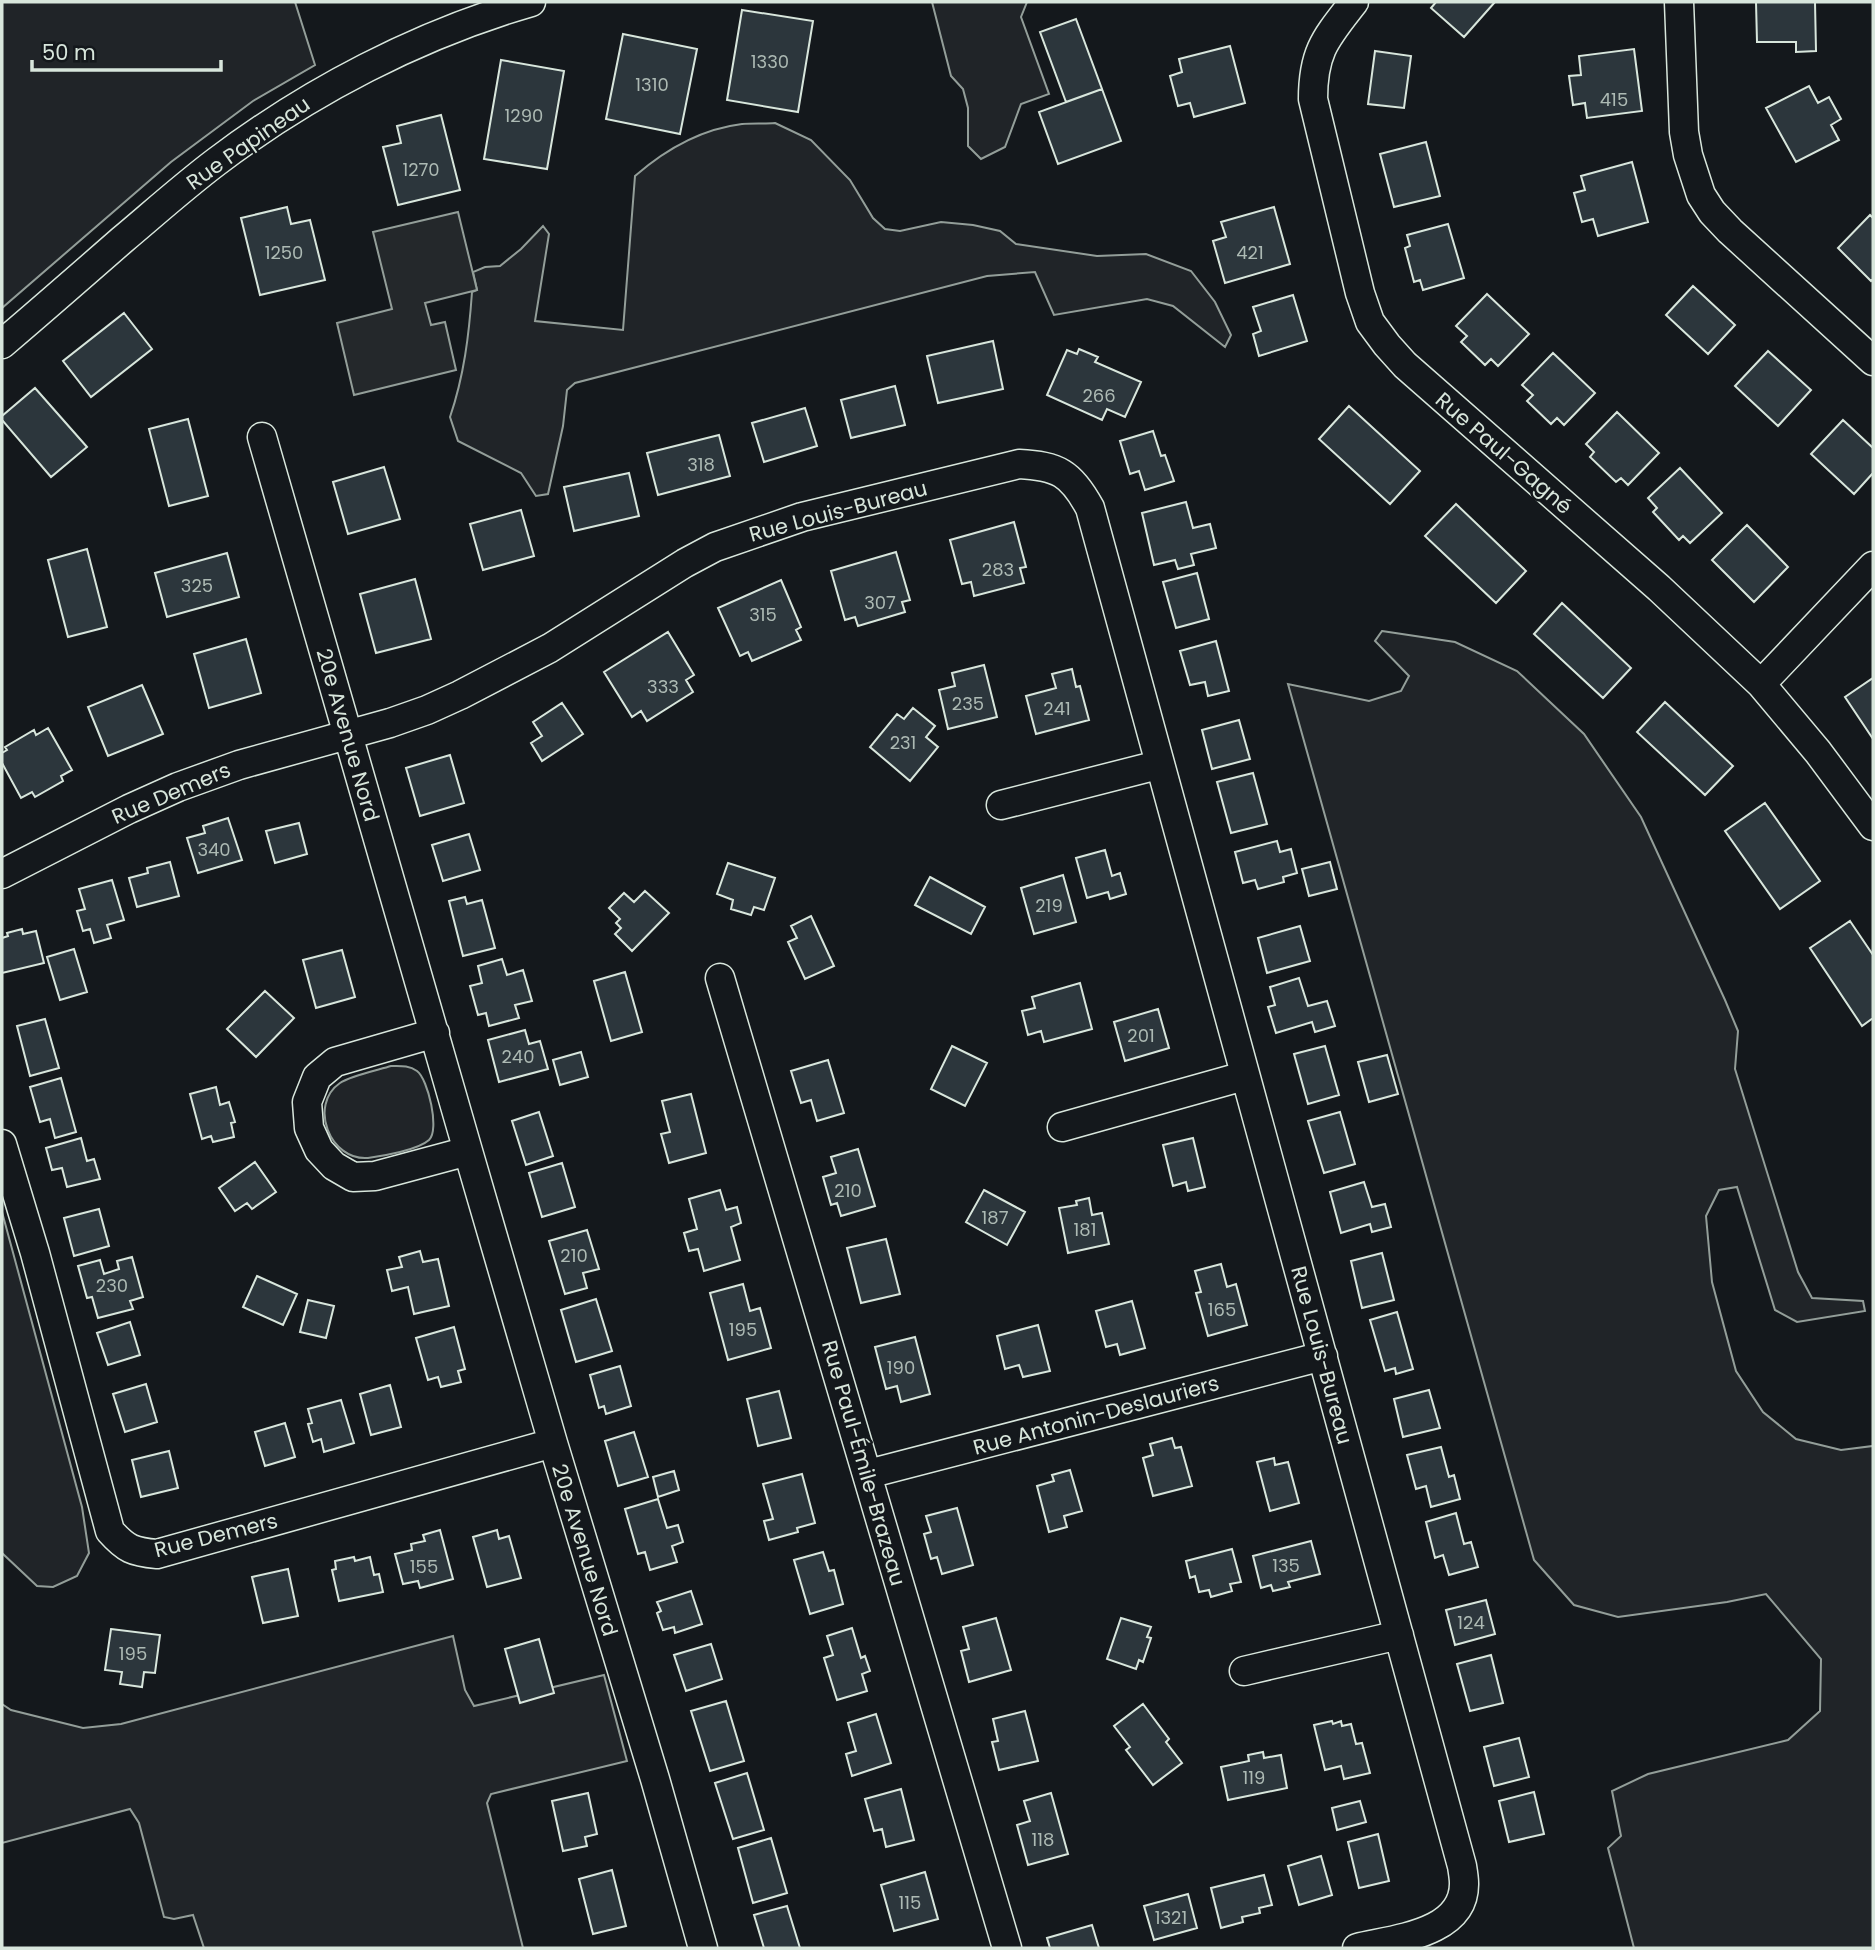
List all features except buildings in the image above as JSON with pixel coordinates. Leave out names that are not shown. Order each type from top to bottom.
[{"type":"street","name":"Rue Papineau","points":[[2,344],[181,189],[256,134],[323,90],[434,36],[531,2]]},
{"type":"street","name":"Rue Paul-Gagné","points":[[1354,2],[1325,39],[1313,78],[1313,99],[1360,293],[1370,322],[1405,365],[1668,597],[1761,684],[1818,752],[1873,826]]},
{"type":"street","points":[[1679,2],[1684,132],[1688,155],[1701,195],[1730,231],[1873,361]]},
{"type":"street","name":"20e Avenue Nord","points":[[262,437],[553,1443],[656,1779],[704,1948]]},
{"type":"street","name":"Rue Louis-Bureau","points":[[348,735],[427,710],[503,674],[715,547],[802,517],[1018,464],[1042,465],[1061,472],[1080,490],[1090,508],[1158,765],[1462,1866],[1465,1884],[1460,1905],[1447,1920],[1429,1931],[1357,1948]]},
{"type":"street","points":[[1761,684],[1873,566]]},
{"type":"street","name":"Rue Demers","points":[[2,874],[129,808],[178,787],[250,761],[348,735]]},
{"type":"street","points":[[1001,805],[1158,765]]},
{"type":"street","name":"Rue Paul-Émile-Brazeau","points":[[720,978],[1007,1948]]},
{"type":"street","points":[[435,1033],[335,1062],[317,1077],[307,1102],[309,1129],[319,1150],[334,1166],[353,1177],[374,1176],[468,1151]]},
{"type":"street","points":[[1062,1127],[1244,1076]]},
{"type":"street","name":"Rue Demers","points":[[2,1144],[35,1253],[110,1531],[121,1544],[135,1552],[157,1554],[553,1443]]},
{"type":"street","name":"Rue Antonin-Deslauriers","points":[[868,1474],[1323,1356]]},
{"type":"street","points":[[1244,1671],[1399,1635]]},
{"type":"shaded area","points":[[2,2],[295,2],[315,65],[253,101],[171,162],[2,308]]},
{"type":"shaded area","points":[[932,2],[1027,2],[1021,17],[1049,94],[1021,104],[1005,147],[981,159],[968,146],[968,108],[963,89],[951,76]]},
{"type":"shaded area","points":[[775,123],[811,140],[850,180],[873,218],[885,229],[900,231],[941,222],[973,225],[1000,231],[1016,244],[1097,256],[1146,254],[1191,271],[1215,302],[1231,335],[1225,347],[1173,306],[1147,299],[1054,315],[1035,272],[987,276],[575,383],[567,390],[563,426],[548,494],[536,496],[521,473],[458,441],[450,417],[465,355],[472,292],[477,290],[473,272],[485,267],[500,266],[543,226],[549,234],[535,321],[623,330],[635,176],[672,149],[712,130],[742,124]]},
{"type":"shaded area","points":[[458,212],[477,290],[425,303],[431,325],[445,322],[456,370],[354,395],[337,323],[392,309],[373,232]]},
{"type":"shaded area","points":[[1382,631],[1455,642],[1517,671],[1584,734],[1641,817],[1738,1031],[1735,1069],[1798,1272],[1812,1298],[1863,1301],[1865,1311],[1797,1322],[1775,1310],[1737,1187],[1719,1190],[1706,1216],[1712,1282],[1736,1371],[1763,1412],[1796,1439],[1841,1450],[1873,1446],[1873,1948],[1634,1948],[1608,1848],[1621,1836],[1612,1791],[1648,1774],[1788,1740],[1820,1711],[1821,1659],[1766,1594],[1618,1617],[1574,1605],[1534,1560],[1288,684],[1369,701],[1401,691],[1409,676],[1375,641]]},
{"type":"shaded area","points":[[391,1066],[411,1068],[421,1076],[431,1105],[432,1134],[424,1144],[409,1150],[368,1158],[355,1157],[343,1151],[328,1130],[325,1117],[330,1093],[345,1080]]},
{"type":"shaded area","points":[[2,1212],[82,1507],[89,1553],[77,1576],[53,1587],[37,1586],[2,1553]]},
{"type":"shaded area","points":[[453,1636],[465,1690],[474,1706],[604,1675],[627,1761],[491,1794],[487,1803],[523,1948],[204,1948],[193,1915],[174,1919],[164,1917],[139,1823],[130,1809],[2,1843],[2,1704],[11,1710],[83,1728],[121,1724]]}]
